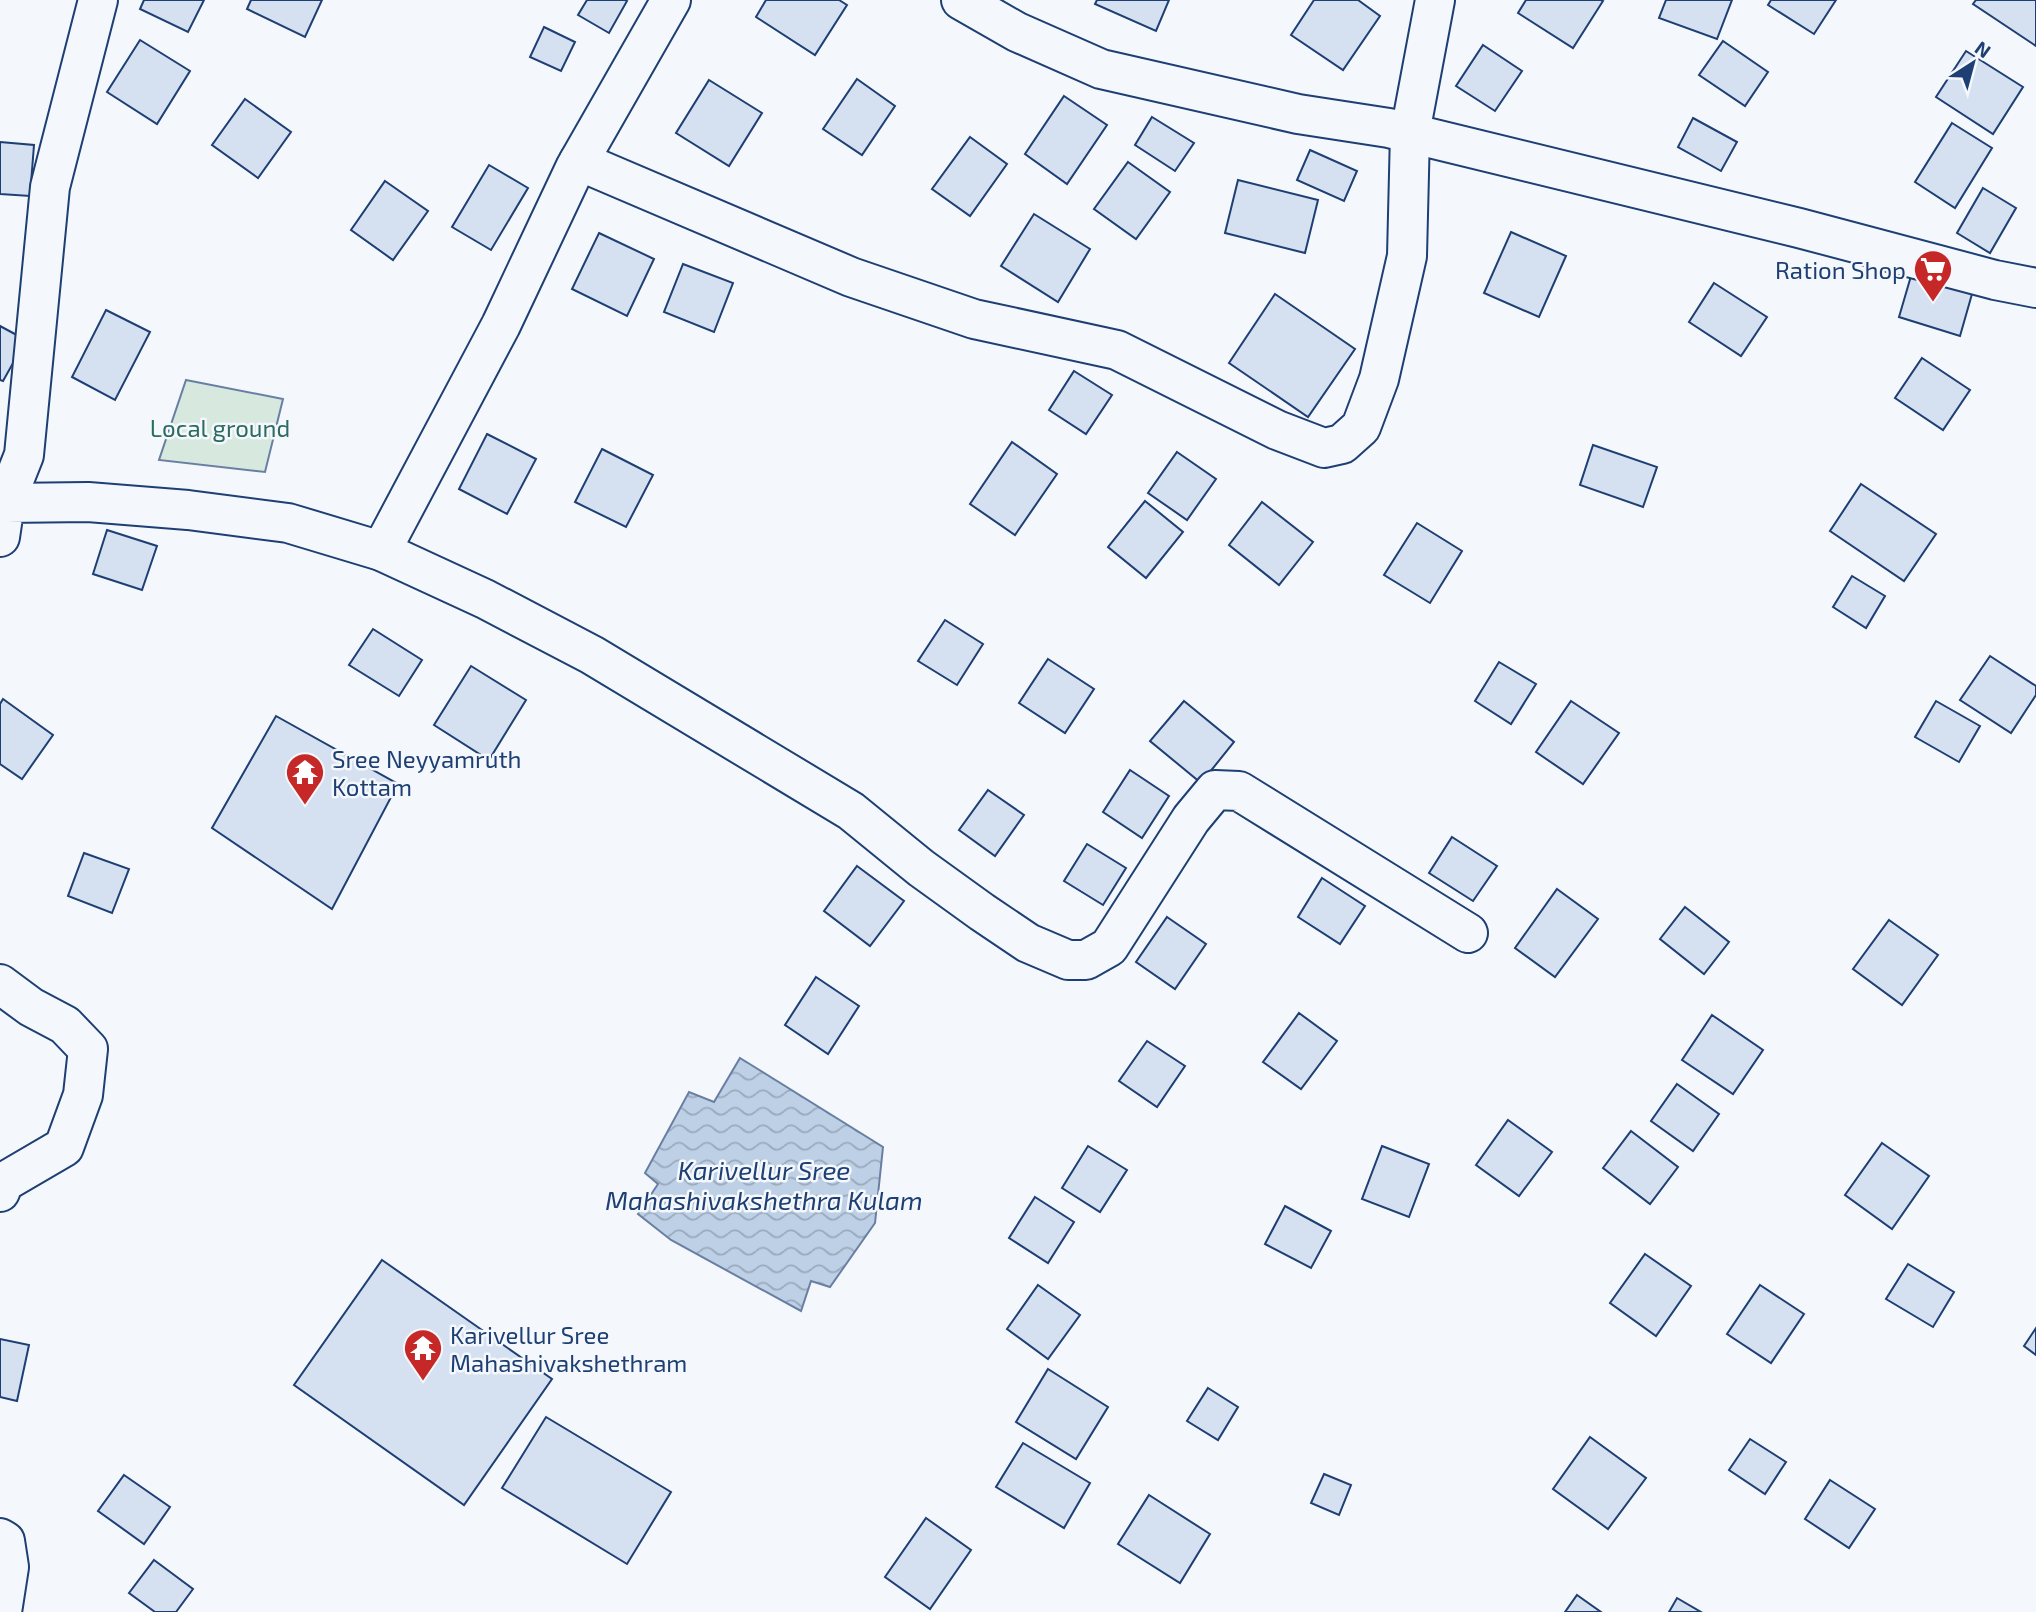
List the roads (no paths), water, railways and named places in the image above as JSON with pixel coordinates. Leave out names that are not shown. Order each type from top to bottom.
[{"type":"street","points":[[98,0],[50,187],[24,456],[2,514],[88,502],[188,510],[288,523],[381,551],[485,599],[592,654],[851,811],[921,868],[982,912],[1028,943],[1068,960],[1086,960],[1109,947],[1191,819],[1215,790],[1238,791],[1468,933]]},
{"type":"street","points":[[381,551],[501,325],[579,161],[671,0]]},
{"type":"street","points":[[961,0],[1017,32],[1101,69],[1298,114],[1410,133],[2036,288]]},
{"type":"street","points":[[579,161],[851,277],[974,319],[1117,350],[1277,430],[1324,448],[1342,444],[1361,427],[1379,379],[1407,256],[1410,133],[1435,0]]},
{"type":"street","points":[[0,984],[31,1007],[65,1026],[88,1049],[83,1096],[64,1147],[4,1182],[0,1192]]},
{"type":"street","points":[[0,1538],[5,1541],[9,1567],[2,1612]]},
{"type":"water","name":"Karivellur Sree Mahashivakshethra Kulam","points":[[740,1058],[883,1147],[875,1223],[830,1287],[811,1281],[801,1311],[671,1240],[638,1214],[658,1184],[645,1173],[689,1092],[714,1102]]},
{"type":"place","name":"Ration Shop","points":[[1933,303]]},
{"type":"place","name":"Sree Neyyamruth Kottam","points":[[305,806]]},
{"type":"place","name":"Karivellur Sree Mahashivakshethram","points":[[423,1382]]},
{"type":"park label","name":"Local ground","points":[[220,427]]}]
